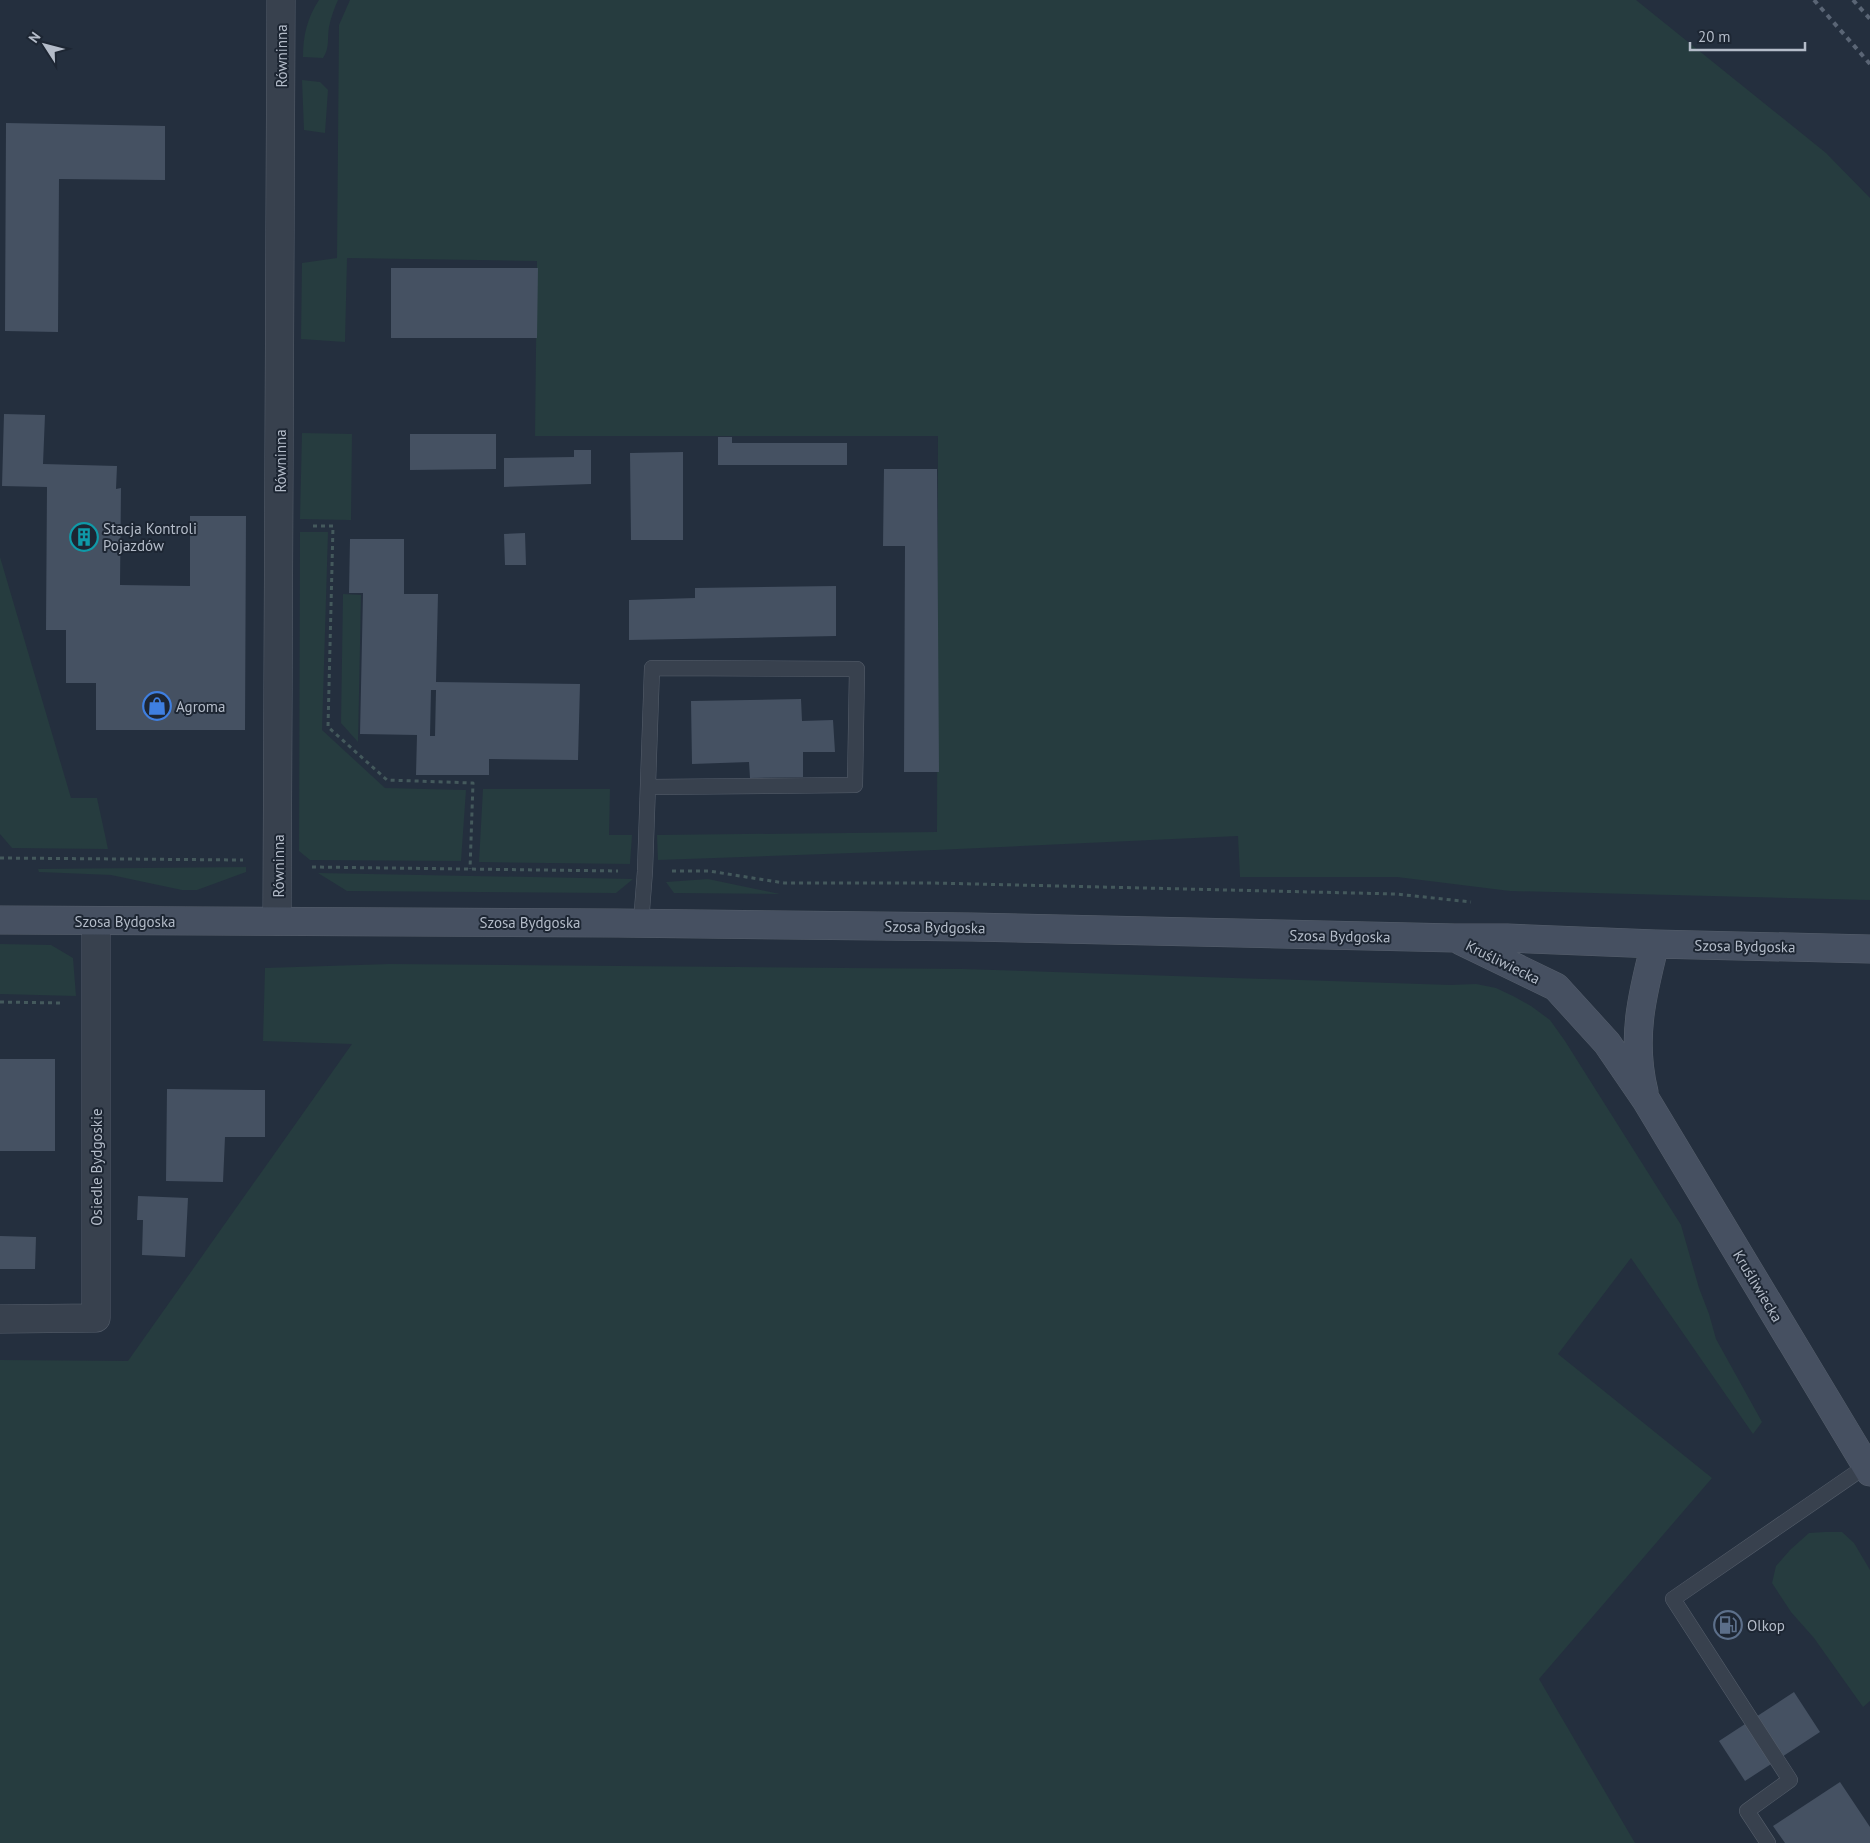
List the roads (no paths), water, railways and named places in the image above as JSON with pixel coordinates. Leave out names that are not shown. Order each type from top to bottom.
[{"type":"main road","name":"Szosa Bydgoska","points":[[0,920],[641,923],[971,927],[1507,938],[1655,944],[1870,949]]},
{"type":"main road","name":"Kruśliwiecka","points":[[1455,938],[1556,987],[1607,1043],[1646,1100],[1868,1469]]},
{"type":"main road","name":"Kruśliwiecka","points":[[1646,1100],[1640,1077],[1637,1038],[1640,1012],[1655,944]]},
{"type":"street","name":"Równinna","points":[[277,921],[281,0]]},
{"type":"street","name":"Osiedle Bydgoskie","points":[[0,1319],[96,1318],[96,921]]},
{"type":"lane","points":[[641,923],[645,871],[652,668],[857,669],[855,785],[648,787]]},
{"type":"lane","points":[[1768,1843],[1747,1811],[1790,1780],[1673,1599],[1868,1469]]},
{"type":"railway","points":[[1814,0],[1870,64]]},
{"type":"railway","points":[[1853,0],[1870,19]]},
{"type":"place","name":"Stacja Kontroli Pojazdów","points":[[84,537]]},
{"type":"place","name":"Agroma","points":[[157,706]]},
{"type":"place","name":"Olkop","points":[[1728,1625]]}]
